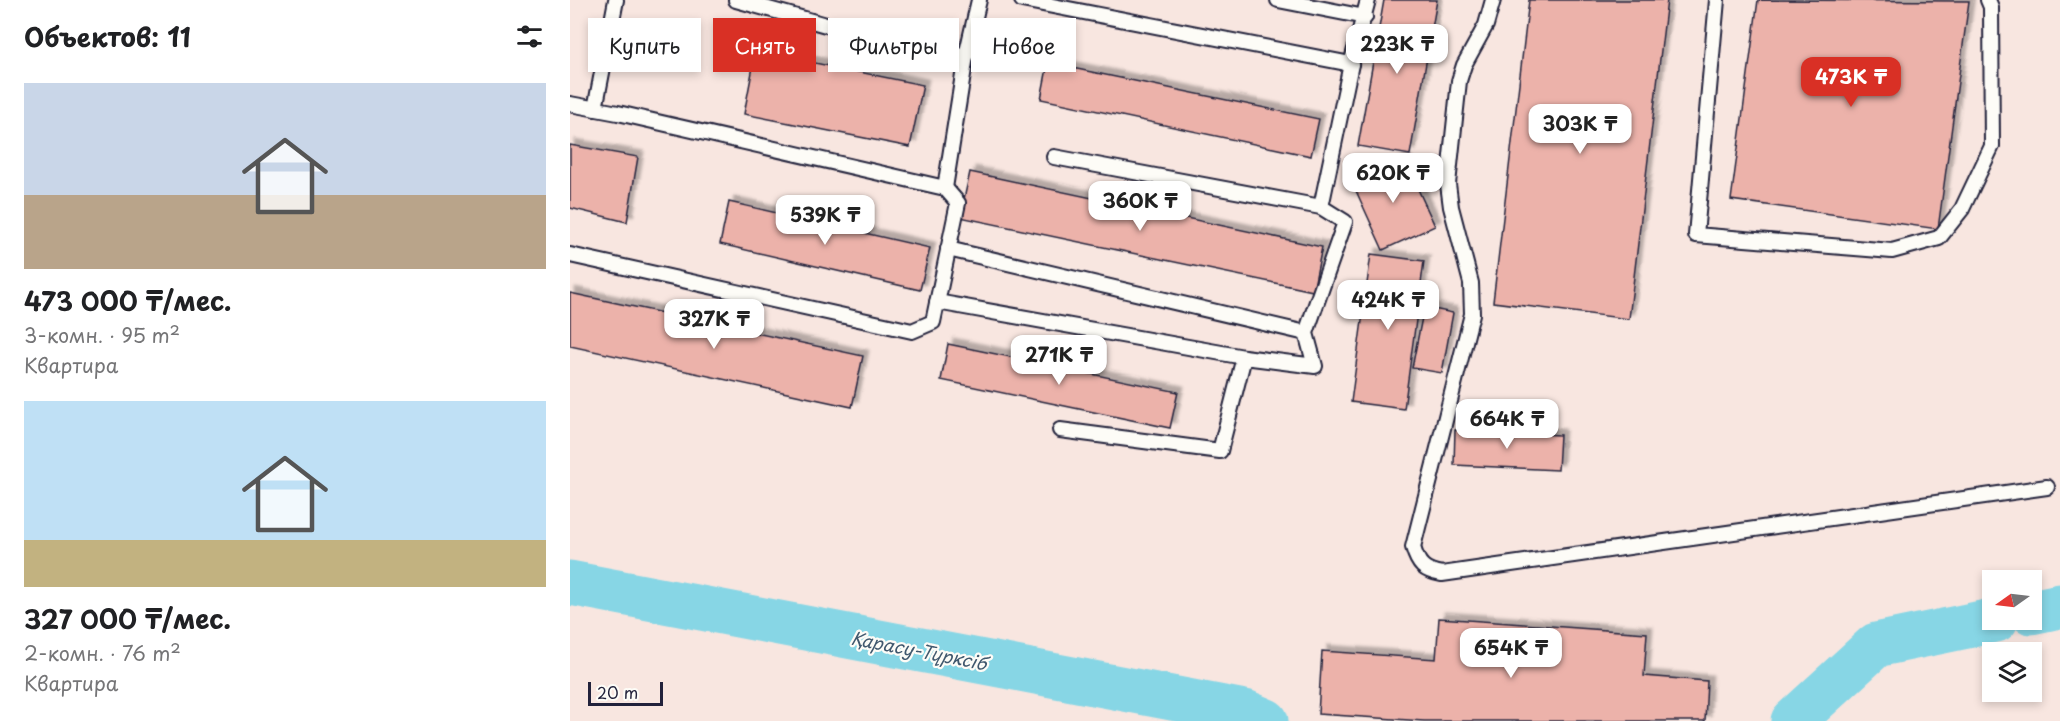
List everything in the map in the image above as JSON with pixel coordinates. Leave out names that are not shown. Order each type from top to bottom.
[{"type":"lane","points":[[594,109],[615,0]]},
{"type":"lane","points":[[736,0],[826,25],[966,56]]},
{"type":"lane","points":[[945,188],[966,56],[979,0]]},
{"type":"lane","points":[[1022,0],[1352,64]]},
{"type":"lane","points":[[1278,0],[1365,17]]},
{"type":"lane","points":[[1321,207],[1368,0]]},
{"type":"lane","points":[[1493,0],[1486,25],[1464,64],[1459,81],[1448,184],[1451,207],[1471,283],[1472,314],[1413,547],[1416,558],[1428,572],[1442,574],[2047,487]]},
{"type":"lane","points":[[1717,0],[1696,235],[1892,251],[1939,238],[1962,209],[1992,146],[1991,7],[1988,0]]},
{"type":"lane","points":[[570,104],[945,188],[958,203],[933,322],[912,331],[570,255]]},
{"type":"lane","points":[[937,302],[1244,357],[1315,366],[1306,333],[1345,222],[1321,207],[1054,157]]},
{"type":"lane","points":[[948,249],[1306,333]]},
{"type":"lane","points":[[1060,430],[1220,451],[1244,357]]},
{"type":"building","points":[[1384,0],[1437,0],[1410,155],[1358,146]]},
{"type":"building","points":[[1529,0],[1667,0],[1629,319],[1493,302]]},
{"type":"building","points":[[1758,0],[1969,1],[1938,229],[1731,200]]},
{"type":"building","points":[[816,63],[828,66],[828,72],[859,72],[923,85],[910,147],[744,114],[752,72],[816,72]]},
{"type":"building","points":[[1076,69],[1319,119],[1311,156],[1041,99],[1046,72],[1076,72]]},
{"type":"building","points":[[570,145],[638,157],[627,222],[570,208]]},
{"type":"building","points":[[1404,159],[1435,226],[1383,250],[1352,182]]},
{"type":"building","points":[[970,172],[1322,247],[1313,291],[960,217]]},
{"type":"building","points":[[729,202],[930,248],[920,290],[720,244]]},
{"type":"building","points":[[1371,254],[1424,261],[1404,409],[1351,402]]},
{"type":"building","points":[[570,293],[863,356],[852,407],[570,346]]},
{"type":"building","points":[[1424,307],[1453,313],[1442,373],[1412,368]]},
{"type":"building","points":[[948,344],[1178,392],[1170,428],[941,380]]},
{"type":"building","points":[[1455,430],[1560,435],[1558,470],[1454,465]]},
{"type":"building","points":[[1439,618],[1647,633],[1644,676],[1707,681],[1705,721],[1424,721],[1318,714],[1322,651],[1436,659]]},
{"type":"waterway","name":"Қарасу-Түрксіб","points":[[570,583],[1245,712],[1266,721]]},
{"type":"waterway","name":"Қарасу-Түрксіб","points":[[2042,610],[2060,606]]},
{"type":"waterway","name":"Қарасу-Түрксіб","points":[[1793,721],[1876,645],[1982,623]]}]
